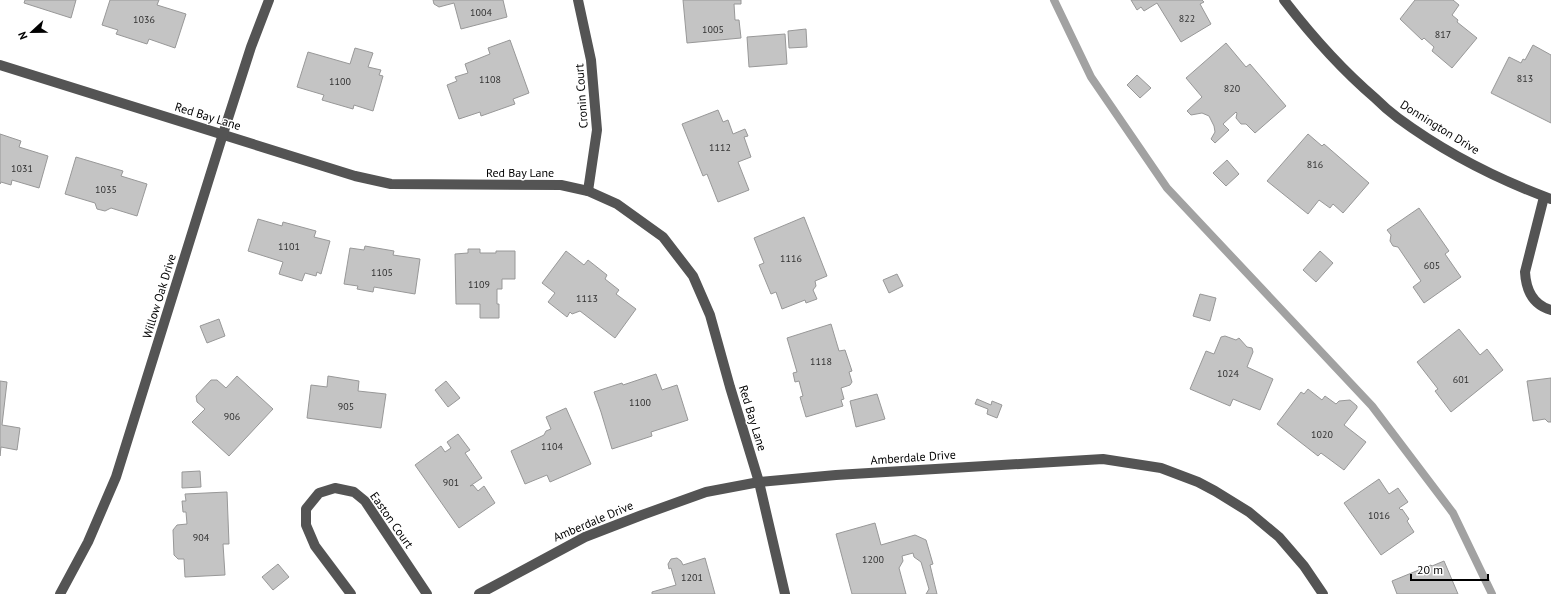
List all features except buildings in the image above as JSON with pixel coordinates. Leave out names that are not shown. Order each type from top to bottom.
[{"type":"street","name":"Willow Oak Drive","points":[[60,594],[88,542],[116,477],[223,134],[251,47],[269,0]]},
{"type":"street","name":"Cronin Court","points":[[578,0],[591,60],[597,130],[588,191]]},
{"type":"street","name":"Donnington Drive","points":[[1284,0],[1315,39],[1361,86],[1397,118],[1458,156],[1519,186],[1548,198]]},
{"type":"street","name":"Red Bay Lane","points":[[0,65],[355,176],[391,184],[560,185],[588,191],[618,204],[663,237],[694,276],[710,315],[759,482],[785,594]]},
{"type":"street","points":[[1548,198],[1525,272],[1525,282],[1531,296],[1540,307],[1551,310]]},
{"type":"street","name":"Amberdale Drive","points":[[479,594],[585,537],[642,514],[706,492],[759,482],[836,474],[1103,459],[1161,468],[1198,482],[1249,512],[1284,543],[1304,566],[1323,594]]},
{"type":"street","name":"Easton Court","points":[[351,594],[315,546],[306,525],[306,509],[318,493],[335,488],[354,492],[365,501],[427,594]]},
{"type":"waterway","points":[[1054,0],[1091,77],[1167,188],[1372,406],[1453,513],[1492,594]]}]
